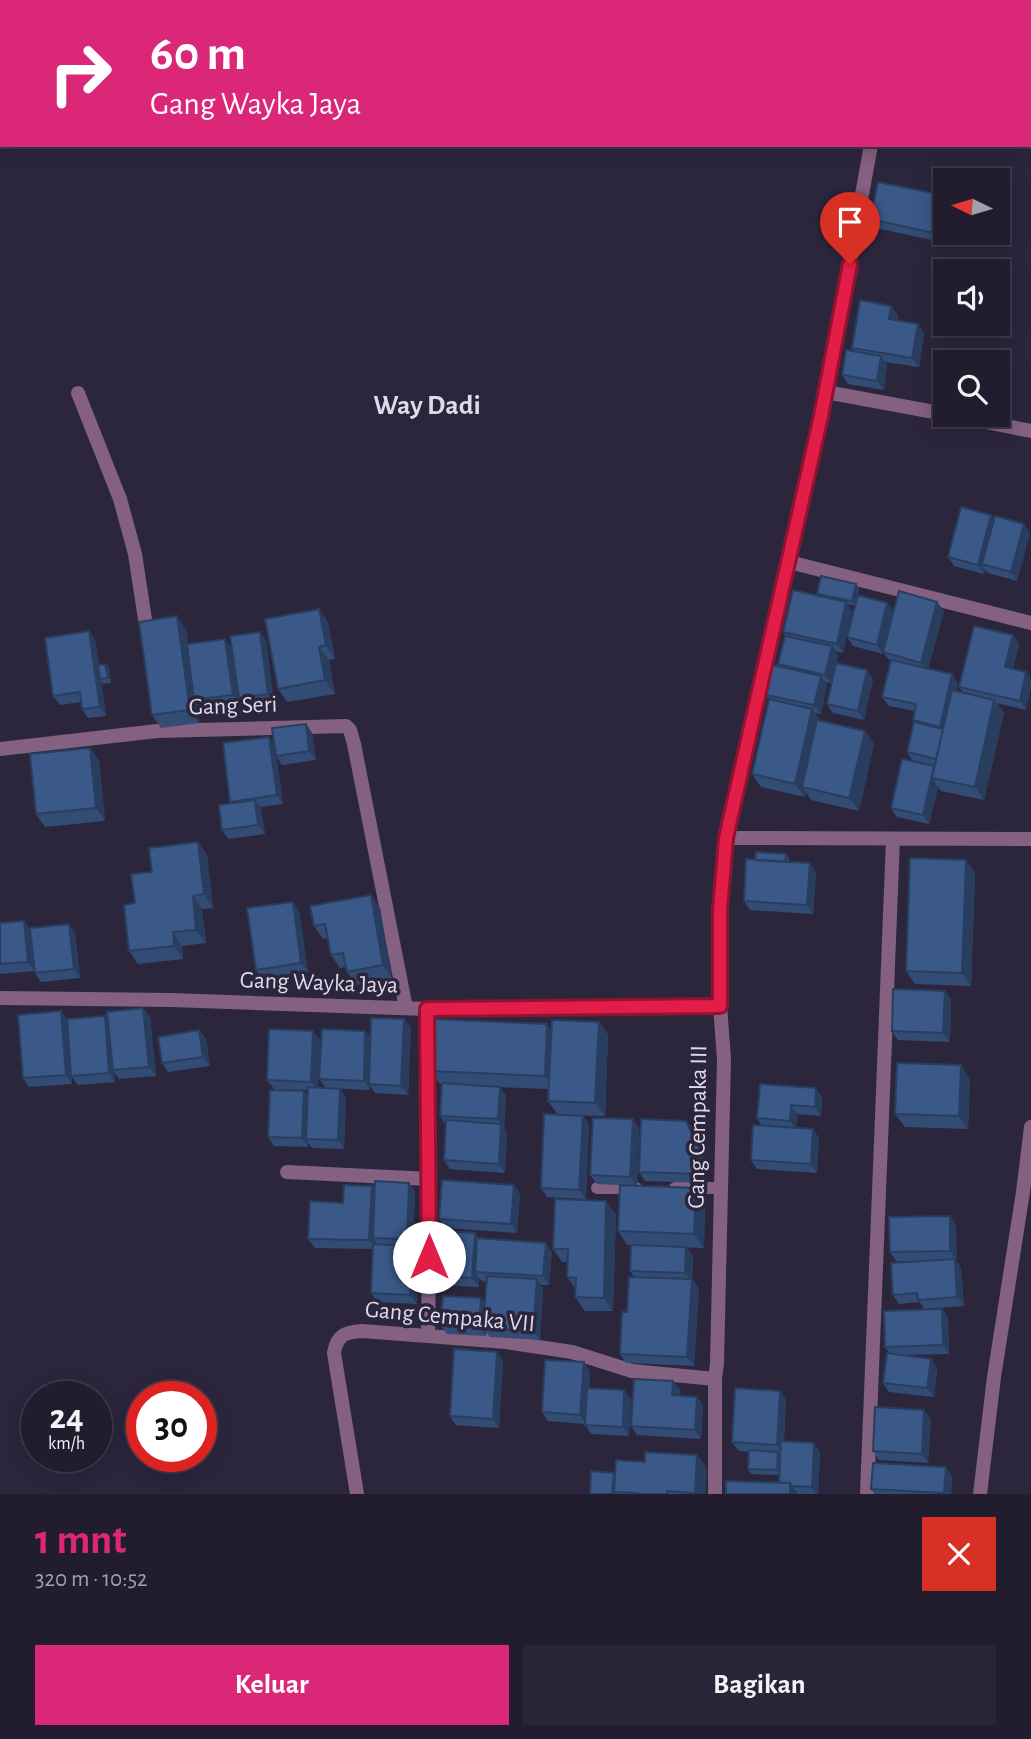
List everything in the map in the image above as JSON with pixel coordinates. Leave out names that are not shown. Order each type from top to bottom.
[{"type":"street","name":"Gang Cempaka III","points":[[715,1494],[715,1379],[723,1059],[720,910],[726,838],[826,392],[871,147]]},
{"type":"street","points":[[826,392],[933,411]]},
{"type":"street","points":[[78,393],[120,499],[135,554],[149,647]]},
{"type":"street","points":[[1008,427],[1031,432]]},
{"type":"street","points":[[789,562],[1031,623]]},
{"type":"street","name":"Gang Seri","points":[[0,749],[156,724],[342,725],[349,730],[354,744],[406,1009]]},
{"type":"street","points":[[726,838],[1031,839]]},
{"type":"street","points":[[867,1494],[893,839]]},
{"type":"street","name":"Gang Wayka Jaya","points":[[0,998],[171,1000],[406,1009],[720,1006]]},
{"type":"street","points":[[427,1009],[430,1179],[428,1335]]},
{"type":"street","points":[[980,1494],[1031,1127]]},
{"type":"street","points":[[287,1172],[430,1179]]},
{"type":"street","name":"Gang Cempaka VII","points":[[357,1494],[334,1353],[336,1342],[342,1335],[362,1331],[428,1335],[551,1348],[632,1371],[715,1379]]},
{"type":"lane","points":[[597,1188],[652,1188]]},
{"type":"lane","points":[[665,1188],[720,1188]]},
{"type":"building","points":[[878,182],[933,193],[933,233],[870,219]]},
{"type":"building","points":[[860,300],[891,306],[889,319],[918,324],[912,358],[852,348]]},
{"type":"building","points":[[846,350],[881,356],[877,381],[842,375]]},
{"type":"building","points":[[961,507],[991,515],[978,565],[948,557]]},
{"type":"building","points":[[995,516],[1024,524],[1011,572],[982,564]]},
{"type":"building","points":[[821,576],[856,584],[852,601],[817,594]]},
{"type":"building","points":[[793,590],[846,602],[837,644],[783,632]]},
{"type":"building","points":[[899,591],[937,602],[921,663],[883,652]]},
{"type":"building","points":[[858,595],[887,603],[877,645],[847,637]]},
{"type":"building","points":[[319,609],[326,645],[319,647],[325,680],[278,689],[265,619]]},
{"type":"building","points":[[177,616],[190,710],[152,715],[139,622]]},
{"type":"building","points":[[974,626],[1013,635],[1005,667],[1026,672],[1020,701],[959,687]]},
{"type":"building","points":[[89,631],[100,707],[82,709],[80,692],[53,696],[45,638]]},
{"type":"building","points":[[260,632],[268,694],[239,698],[230,636]]},
{"type":"building","points":[[785,636],[832,646],[825,675],[778,664]]},
{"type":"building","points":[[225,639],[233,695],[194,700],[187,644]]},
{"type":"building","points":[[891,660],[952,674],[940,727],[913,720],[916,704],[882,697]]},
{"type":"building","points":[[836,663],[867,670],[858,711],[827,704]]},
{"type":"building","points":[[105,664],[108,678],[100,679],[98,665]]},
{"type":"building","points":[[772,665],[821,676],[814,705],[766,695]]},
{"type":"building","points":[[952,690],[994,700],[975,787],[932,778]]},
{"type":"building","points":[[769,699],[812,709],[795,784],[752,774]]},
{"type":"building","points":[[817,720],[865,731],[849,798],[802,787]]},
{"type":"building","points":[[914,722],[943,729],[936,759],[907,752]]},
{"type":"building","points":[[306,724],[309,751],[276,756],[272,728]]},
{"type":"building","points":[[269,737],[277,795],[230,802],[223,743]]},
{"type":"building","points":[[90,748],[96,808],[36,814],[30,754]]},
{"type":"building","points":[[902,759],[934,766],[923,815],[891,808]]},
{"type":"building","points":[[255,800],[258,825],[222,830],[219,805]]},
{"type":"building","points":[[198,842],[204,894],[193,896],[196,930],[173,932],[174,946],[129,951],[124,905],[135,903],[131,874],[152,872],[149,848]]},
{"type":"building","points":[[756,852],[786,854],[785,862],[755,860]]},
{"type":"building","points":[[910,858],[966,860],[962,973],[906,971]]},
{"type":"building","points":[[746,859],[810,863],[807,905],[744,901]]},
{"type":"building","points":[[371,895],[383,965],[347,972],[343,953],[331,955],[325,924],[314,926],[310,906]]},
{"type":"building","points":[[293,902],[301,963],[256,970],[247,908]]},
{"type":"building","points":[[24,921],[28,962],[0,964],[0,923]]},
{"type":"building","points":[[69,924],[74,969],[35,973],[30,928]]},
{"type":"building","points":[[893,989],[945,991],[943,1033],[892,1031]]},
{"type":"building","points":[[143,1008],[149,1067],[113,1070],[107,1012]]},
{"type":"building","points":[[61,1011],[66,1075],[23,1078],[18,1015]]},
{"type":"building","points":[[105,1016],[109,1073],[71,1076],[67,1019]]},
{"type":"building","points":[[371,1018],[404,1019],[401,1086],[369,1084]]},
{"type":"building","points":[[433,1019],[547,1024],[545,1076],[431,1071]]},
{"type":"building","points":[[552,1020],[599,1022],[595,1103],[548,1101]]},
{"type":"building","points":[[269,1029],[313,1031],[311,1082],[267,1080]]},
{"type":"building","points":[[322,1029],[365,1031],[364,1081],[319,1079]]},
{"type":"building","points":[[199,1030],[203,1057],[162,1063],[158,1037]]},
{"type":"building","points":[[897,1063],[961,1065],[959,1116],[895,1114]]},
{"type":"building","points":[[442,1083],[500,1087],[498,1119],[440,1116]]},
{"type":"building","points":[[760,1084],[816,1088],[815,1107],[791,1105],[790,1121],[757,1118]]},
{"type":"building","points":[[308,1087],[340,1089],[338,1140],[306,1139]]},
{"type":"building","points":[[270,1090],[304,1091],[302,1138],[268,1137]]},
{"type":"building","points":[[544,1114],[583,1116],[579,1190],[541,1188]]},
{"type":"building","points":[[593,1118],[633,1119],[630,1177],[590,1175]]},
{"type":"building","points":[[641,1119],[686,1121],[699,1148],[699,1174],[639,1172]]},
{"type":"building","points":[[446,1120],[501,1124],[499,1164],[444,1160]]},
{"type":"building","points":[[753,1125],[813,1129],[811,1164],[751,1160]]},
{"type":"building","points":[[442,1180],[514,1185],[511,1224],[439,1219]]},
{"type":"building","points":[[375,1181],[409,1183],[407,1239],[373,1238]]},
{"type":"building","points":[[344,1185],[372,1186],[369,1240],[308,1239],[310,1201],[343,1203]]},
{"type":"building","points":[[620,1185],[696,1188],[694,1234],[618,1231]]},
{"type":"building","points":[[555,1199],[606,1201],[604,1298],[575,1297],[576,1278],[567,1277],[568,1249],[553,1249]]},
{"type":"building","points":[[950,1216],[950,1251],[890,1252],[889,1217]]},
{"type":"building","points":[[441,1231],[475,1233],[472,1278],[438,1276]]},
{"type":"building","points":[[477,1238],[546,1243],[543,1276],[475,1272]]},
{"type":"building","points":[[373,1244],[412,1246],[410,1295],[371,1293]]},
{"type":"building","points":[[631,1245],[686,1247],[685,1273],[630,1271]]},
{"type":"building","points":[[955,1259],[957,1297],[918,1300],[917,1293],[893,1295],[891,1263]]},
{"type":"building","points":[[487,1276],[537,1279],[533,1331],[483,1328]]},
{"type":"building","points":[[629,1277],[692,1279],[687,1357],[620,1354],[622,1312],[627,1312]]},
{"type":"building","points":[[443,1296],[481,1298],[479,1327],[440,1325]]},
{"type":"building","points":[[942,1309],[943,1345],[885,1347],[884,1311]]},
{"type":"building","points":[[454,1349],[497,1352],[493,1419],[450,1416]]},
{"type":"building","points":[[887,1353],[931,1359],[927,1388],[883,1383]]},
{"type":"building","points":[[545,1360],[584,1362],[580,1415],[542,1412]]},
{"type":"building","points":[[634,1379],[673,1381],[672,1395],[697,1397],[695,1430],[631,1426]]},
{"type":"building","points":[[587,1388],[624,1390],[623,1427],[585,1425]]},
{"type":"building","points":[[735,1388],[780,1391],[777,1445],[732,1442]]},
{"type":"building","points":[[875,1407],[924,1410],[922,1454],[873,1451]]},
{"type":"building","points":[[781,1441],[814,1443],[812,1487],[779,1483]]},
{"type":"building","points":[[749,1450],[778,1452],[777,1470],[748,1469]]},
{"type":"building","points":[[645,1452],[697,1455],[695,1493],[614,1492],[616,1460],[645,1462]]},
{"type":"building","points":[[873,1463],[946,1467],[944,1493],[871,1489]]},
{"type":"building","points":[[591,1471],[614,1473],[612,1494],[590,1494]]},
{"type":"building","points":[[726,1481],[790,1483],[790,1494],[726,1494]]},
{"type":"district","name":"Way Dadi","points":[[427,406]]},
{"type":"route","points":[[429,1257],[427,1009],[720,1006],[720,910],[726,838],[821,416],[850,264]]}]
